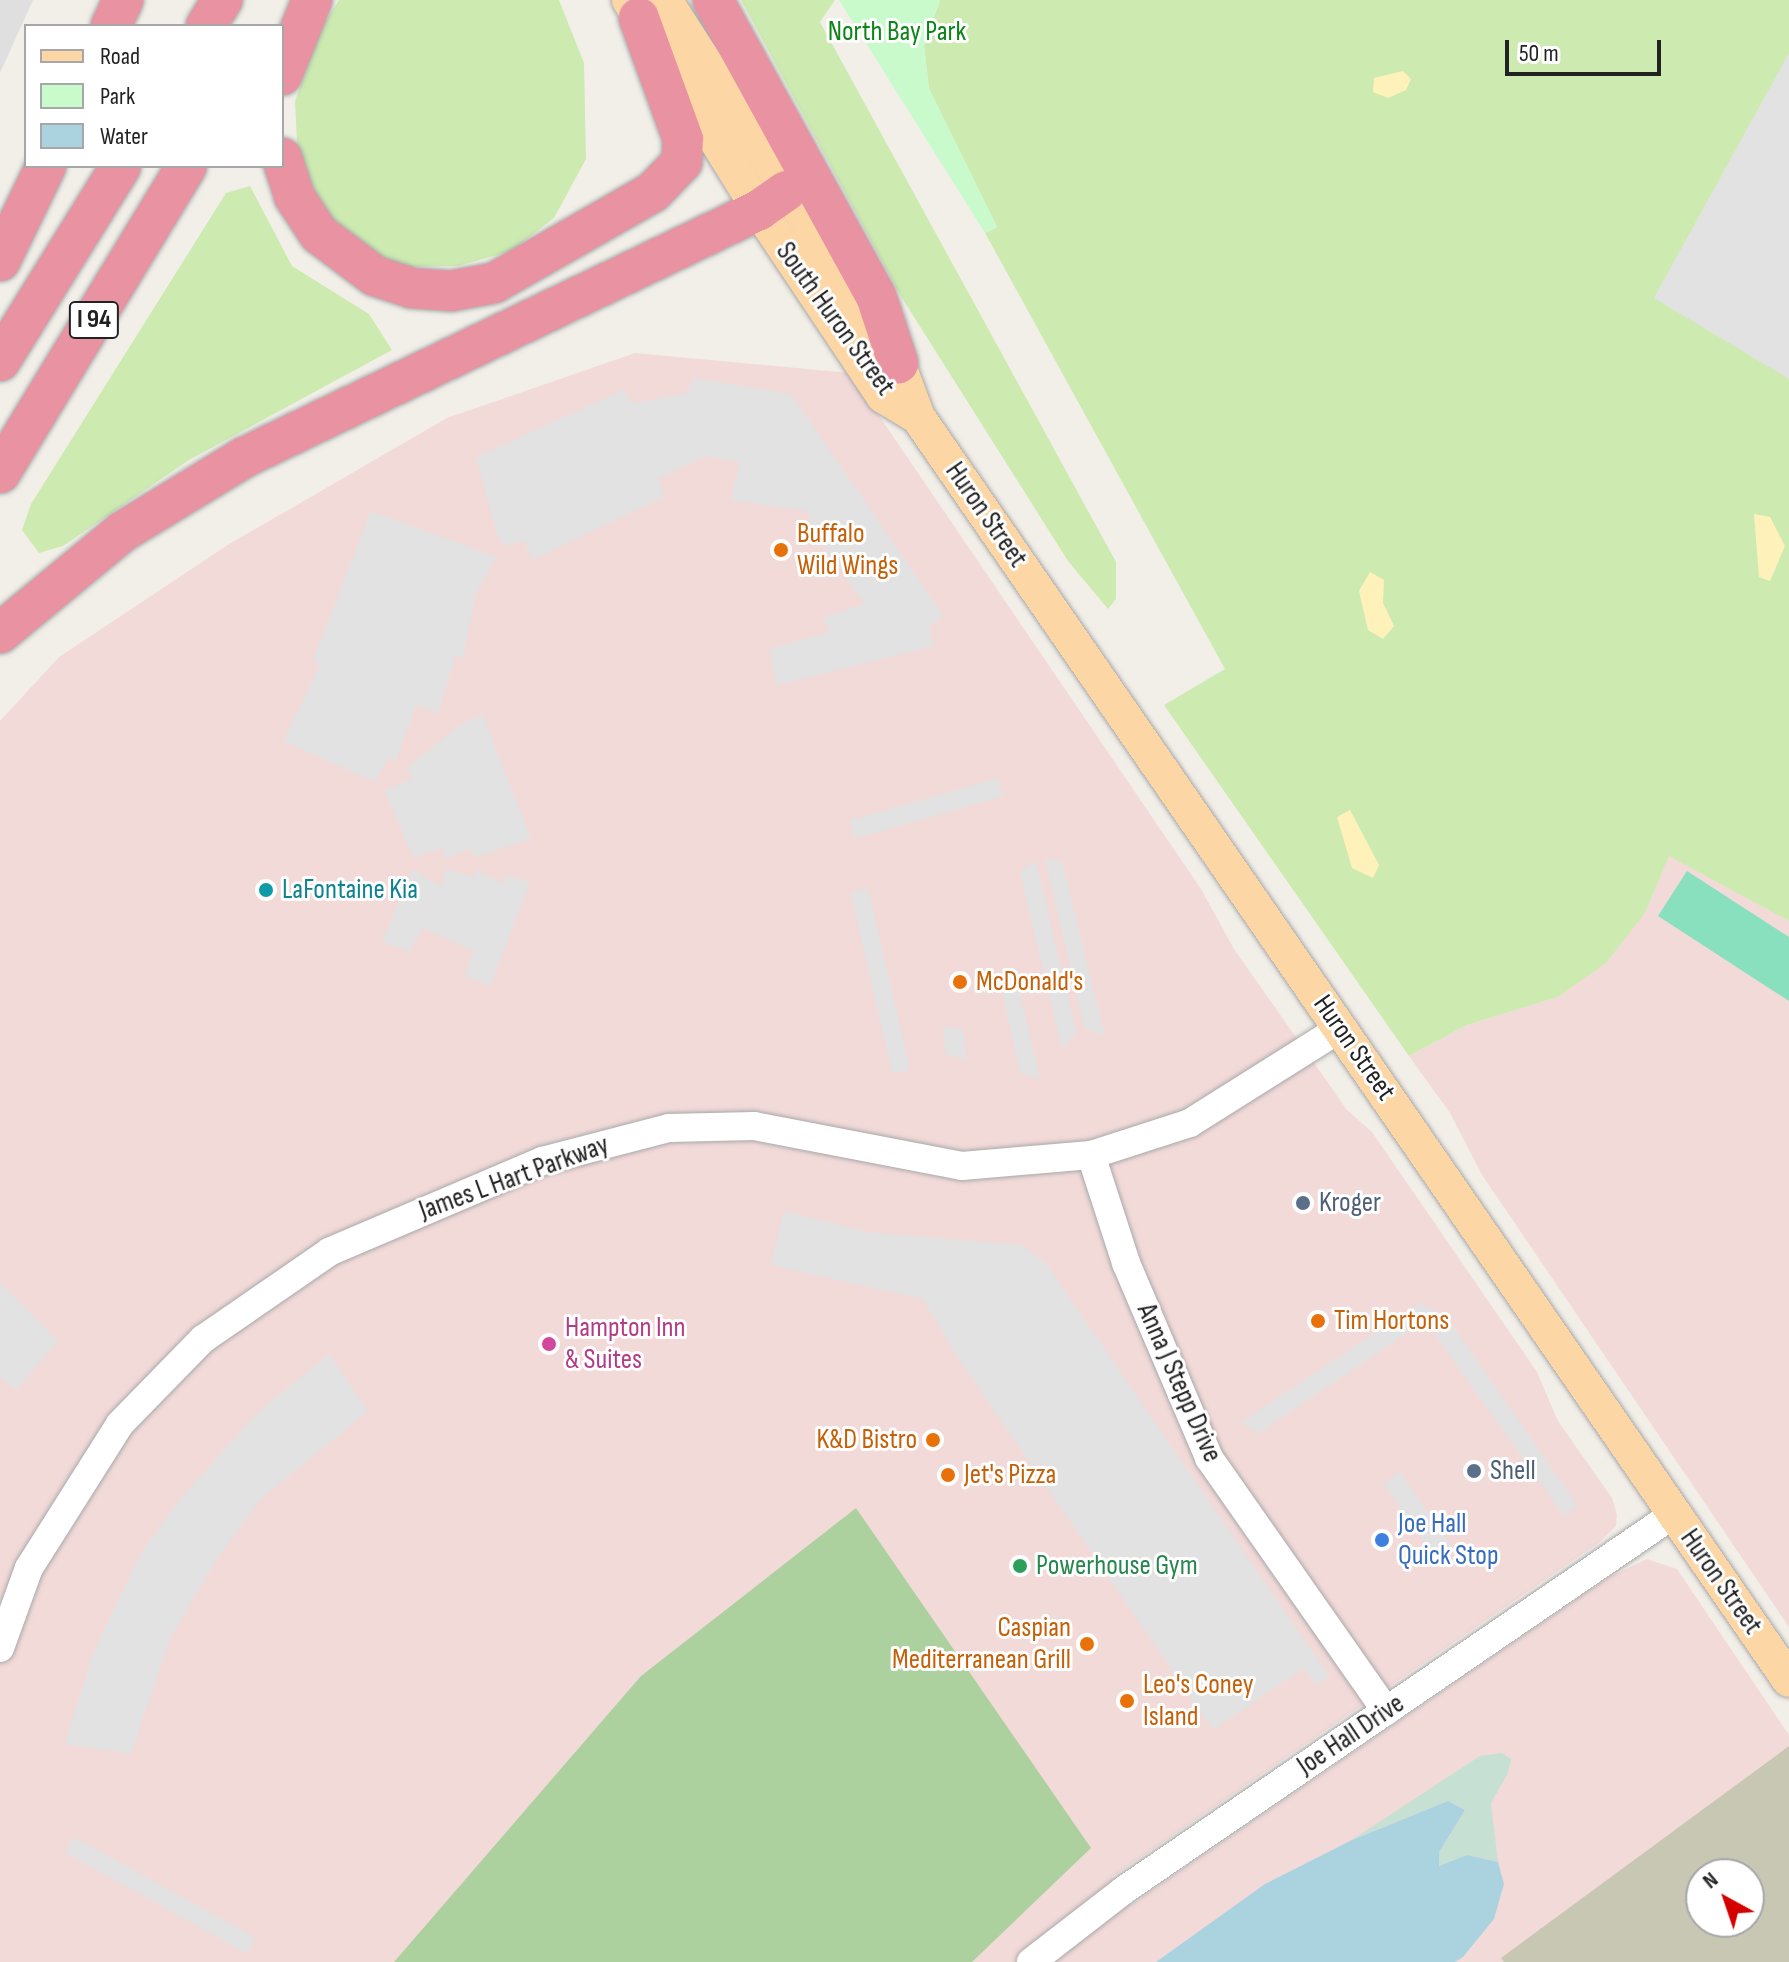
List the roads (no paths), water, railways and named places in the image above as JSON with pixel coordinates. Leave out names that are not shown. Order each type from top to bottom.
[{"type":"highway","points":[[112,24],[123,0]]},
{"type":"highway","points":[[207,24],[222,0]]},
{"type":"highway","points":[[274,24],[289,0]]},
{"type":"highway","points":[[284,70],[312,0]]},
{"type":"highway","points":[[713,0],[876,296],[898,363]]},
{"type":"highway","points":[[284,164],[294,196],[319,234],[375,276],[411,288],[451,291],[494,283],[653,192],[682,162],[683,139],[644,6]]},
{"type":"highway","points":[[0,261],[45,168]]},
{"type":"highway","name":"I 94","points":[[0,361],[120,168]]},
{"type":"highway","name":"I 94","points":[[0,473],[186,168]]},
{"type":"highway","points":[[0,633],[122,532],[243,458],[772,200]]},
{"type":"main road","name":"South Huron Street","points":[[644,6],[772,200],[883,396],[918,417]]},
{"type":"main road","name":"South Huron Street","points":[[772,200],[898,363],[918,417]]},
{"type":"main road","name":"Huron Street","points":[[918,417],[1789,1680]]},
{"type":"street","name":"James L Hart Parkway","points":[[0,1648],[29,1568],[120,1424],[203,1339],[341,1246],[542,1161],[669,1128],[754,1126],[962,1166],[1091,1155],[1190,1123],[1341,1028]]},
{"type":"street","name":"Anna J Stepp Drive","points":[[1091,1155],[1126,1263],[1209,1458],[1386,1711]]},
{"type":"street","name":"Joe Hall Drive","points":[[1031,1962],[1124,1890],[1674,1514]]},
{"type":"water","points":[[1448,1801],[1465,1810],[1439,1852],[1439,1866],[1467,1855],[1498,1862],[1504,1884],[1494,1919],[1463,1957],[1455,1962],[1156,1962],[1265,1884],[1350,1841]]},
{"type":"place","name":"Buffalo Wild Wings","points":[[781,550]]},
{"type":"place","name":"LaFontaine Kia","points":[[266,890]]},
{"type":"place","name":"McDonald's","points":[[960,982]]},
{"type":"place","name":"Kroger","points":[[1303,1203]]},
{"type":"place","name":"Tim Hortons","points":[[1318,1321]]},
{"type":"place","name":"Hampton Inn & Suites","points":[[549,1344]]},
{"type":"place","name":"K&D Bistro","points":[[933,1440]]},
{"type":"place","name":"Shell","points":[[1474,1471]]},
{"type":"place","name":"Jet's Pizza","points":[[948,1475]]},
{"type":"place","name":"Joe Hall Quick Stop","points":[[1382,1540]]},
{"type":"place","name":"Powerhouse Gym","points":[[1020,1566]]},
{"type":"place","name":"Caspian Mediterranean Grill","points":[[1087,1644]]},
{"type":"place","name":"Leo's Coney Island","points":[[1127,1701]]},
{"type":"park label","name":"North Bay Park","points":[[897,32]]}]
